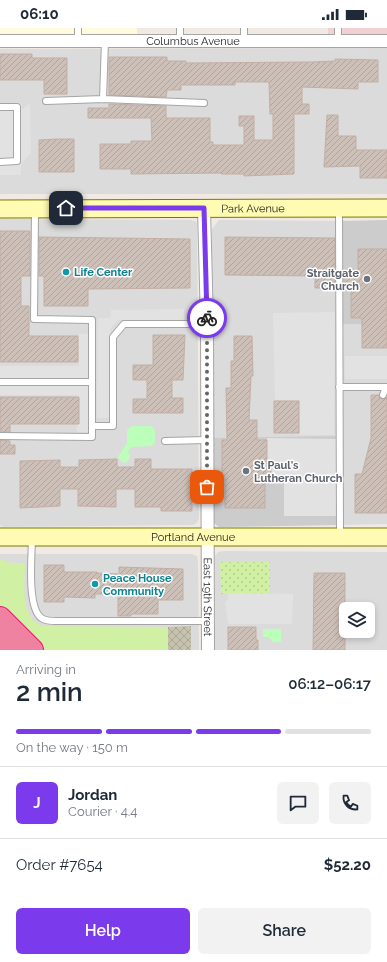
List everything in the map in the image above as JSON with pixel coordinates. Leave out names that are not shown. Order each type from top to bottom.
[{"type":"highway","points":[[0,618],[32,650]]},
{"type":"highway","points":[[0,642],[9,650]]},
{"type":"street","name":"Columbus Avenue","points":[[0,41],[387,41]]},
{"type":"street","name":"East 19th Street","points":[[204,208],[207,324],[208,650]]},
{"type":"street","name":"Park Avenue","points":[[0,209],[387,208]]},
{"type":"street","name":"Portland Avenue","points":[[0,537],[387,537]]},
{"type":"lane","points":[[78,28],[78,41]]},
{"type":"lane","points":[[180,28],[180,41]]},
{"type":"lane","points":[[244,28],[244,41]]},
{"type":"lane","points":[[338,28],[338,41]]},
{"type":"lane","points":[[103,99],[105,41]]},
{"type":"lane","points":[[46,101],[103,99],[204,103]]},
{"type":"lane","points":[[0,107],[17,107],[18,161],[0,162]]},
{"type":"lane","points":[[0,436],[92,437],[92,320],[34,319],[35,208]]},
{"type":"lane","points":[[339,208],[340,537]]},
{"type":"lane","points":[[92,426],[113,426],[113,337],[124,324],[207,324]]},
{"type":"lane","points":[[0,382],[92,382]]},
{"type":"lane","points":[[339,387],[386,387],[383,395]]},
{"type":"lane","points":[[165,440],[207,440]]},
{"type":"lane","points":[[32,537],[32,596],[35,610],[42,619],[56,622],[208,622]]},
{"type":"shaded area","points":[[0,28],[137,28],[137,37],[0,38]]},
{"type":"shaded area","points":[[328,28],[387,28],[387,36],[328,36]]},
{"type":"shaded area","points":[[387,48],[387,194],[0,194],[0,49]]},
{"type":"shaded area","points":[[0,103],[21,103],[22,110],[30,103],[31,153],[21,163],[21,175],[0,175]]},
{"type":"shaded area","points":[[0,219],[191,220],[197,222],[199,518],[197,523],[193,525],[3,527],[0,525]]},
{"type":"shaded area","points":[[219,220],[340,221],[387,324],[387,524],[342,525],[212,438],[212,229]]},
{"type":"shaded area","points":[[387,220],[387,324],[340,324],[340,221]]},
{"type":"shaded area","points":[[184,309],[184,320],[118,320],[110,329],[110,418],[97,418],[98,318],[109,318],[111,316],[111,310]]},
{"type":"shaded area","points":[[335,312],[334,435],[300,435],[300,400],[275,400],[273,313]]},
{"type":"shaded area","points":[[79,334],[88,334],[88,432],[77,432],[77,395],[0,395],[0,366],[79,366]]},
{"type":"shaded area","points":[[345,356],[387,356],[387,379],[345,379]]},
{"type":"shaded area","points":[[340,436],[342,525],[219,527],[212,520],[212,438]]},
{"type":"shaded area","points":[[267,438],[337,439],[337,516],[284,516],[284,480],[271,480],[271,464],[267,463]]},
{"type":"shaded area","points":[[224,551],[387,552],[387,650],[215,650],[215,556],[218,552]]},
{"type":"shaded area","points":[[0,554],[192,554],[197,556],[199,650],[35,650],[0,614]]},
{"type":"shaded area","points":[[228,593],[293,594],[292,624],[228,624],[225,602],[228,600]]},
{"type":"shaded area","points":[[191,626],[191,650],[168,650],[168,627]]},
{"type":"green space","points":[[132,426],[152,426],[155,431],[155,442],[152,446],[131,447],[128,452],[130,456],[129,460],[125,463],[118,457],[127,443],[127,430]]},
{"type":"green space","points":[[0,559],[10,563],[25,563],[25,599],[30,616],[35,622],[43,626],[168,627],[168,650],[40,650],[0,609]]},
{"type":"green space","points":[[220,562],[270,562],[270,594],[221,594]]},
{"type":"green space","points":[[263,629],[281,629],[281,642],[273,642],[268,637],[263,637]]},
{"type":"building","points":[[0,54],[32,54],[32,58],[67,58],[67,94],[44,94],[44,80],[0,80]]},
{"type":"building","points":[[109,57],[167,57],[167,61],[186,61],[186,63],[312,62],[335,61],[335,59],[378,60],[378,82],[358,82],[358,89],[302,87],[302,104],[309,104],[309,114],[294,114],[294,174],[244,176],[244,174],[221,173],[131,174],[131,169],[100,169],[100,144],[131,144],[131,141],[152,141],[151,118],[88,118],[88,108],[109,108],[109,104],[166,106],[166,118],[210,118],[210,142],[213,142],[213,145],[244,145],[244,126],[239,126],[239,116],[254,116],[254,140],[273,140],[273,114],[270,114],[269,82],[235,82],[235,85],[181,85],[181,90],[167,90],[166,97],[109,95]]},
{"type":"building","points":[[327,115],[338,115],[338,136],[356,136],[356,150],[387,150],[387,178],[360,178],[360,166],[324,167]]},
{"type":"building","points":[[74,139],[74,172],[39,172],[39,140]]},
{"type":"building","points":[[0,231],[30,231],[30,276],[21,276],[21,306],[29,306],[29,336],[78,336],[78,362],[0,362]]},
{"type":"building","points":[[39,237],[190,239],[190,288],[88,289],[88,306],[44,306],[44,276],[39,276]]},
{"type":"building","points":[[225,237],[335,238],[335,288],[315,288],[315,276],[225,275]]},
{"type":"building","name":"Straitgate Church","points":[[358,249],[387,249],[387,348],[362,348],[362,318],[351,318],[351,288],[344,288],[344,270],[358,270]]},
{"type":"building","points":[[153,335],[185,335],[183,380],[172,380],[172,398],[183,398],[183,413],[133,413],[133,399],[147,399],[147,380],[133,380],[133,365],[153,365]]},
{"type":"building","points":[[234,336],[252,336],[253,376],[251,376],[249,420],[257,420],[257,440],[267,440],[267,463],[271,463],[271,480],[265,480],[265,508],[225,508],[225,479],[222,479],[222,440],[227,440],[226,388],[231,388],[231,361],[234,361]]},
{"type":"building","points":[[371,395],[379,395],[382,399],[387,397],[387,513],[355,513],[355,474],[362,474],[371,438]]},
{"type":"building","points":[[0,397],[79,397],[79,424],[10,424],[10,432],[0,432]]},
{"type":"building","points":[[274,401],[299,401],[299,433],[274,433]]},
{"type":"building","points":[[0,440],[10,441],[10,445],[15,445],[15,454],[0,454]]},
{"type":"building","points":[[117,459],[117,467],[135,467],[135,459],[151,459],[151,469],[192,469],[192,511],[161,511],[161,507],[135,507],[135,489],[116,489],[116,507],[78,506],[78,489],[60,489],[60,506],[20,508],[20,461],[60,460],[60,467],[79,467],[79,460]]},
{"type":"building","points":[[44,565],[64,565],[64,572],[119,574],[119,567],[183,569],[183,600],[158,600],[158,614],[131,614],[131,616],[118,616],[118,594],[95,594],[95,598],[64,597],[64,602],[44,602]]},
{"type":"building","points":[[314,573],[345,573],[345,602],[339,602],[339,638],[345,638],[345,650],[313,650]]},
{"type":"building","points":[[228,627],[256,627],[258,650],[228,650]]},
{"type":"way so far","points":[[207,318],[207,487]]},
{"type":"place","name":"Life Center","points":[[66,272]]},
{"type":"place","name":"Straitgate Church","points":[[367,279]]},
{"type":"place","name":"St Paul's Lutheran Church","points":[[246,471]]},
{"type":"place","name":"Peace House Community","points":[[95,584]]},
{"type":"route","points":[[66,208],[204,208],[207,318]]}]
